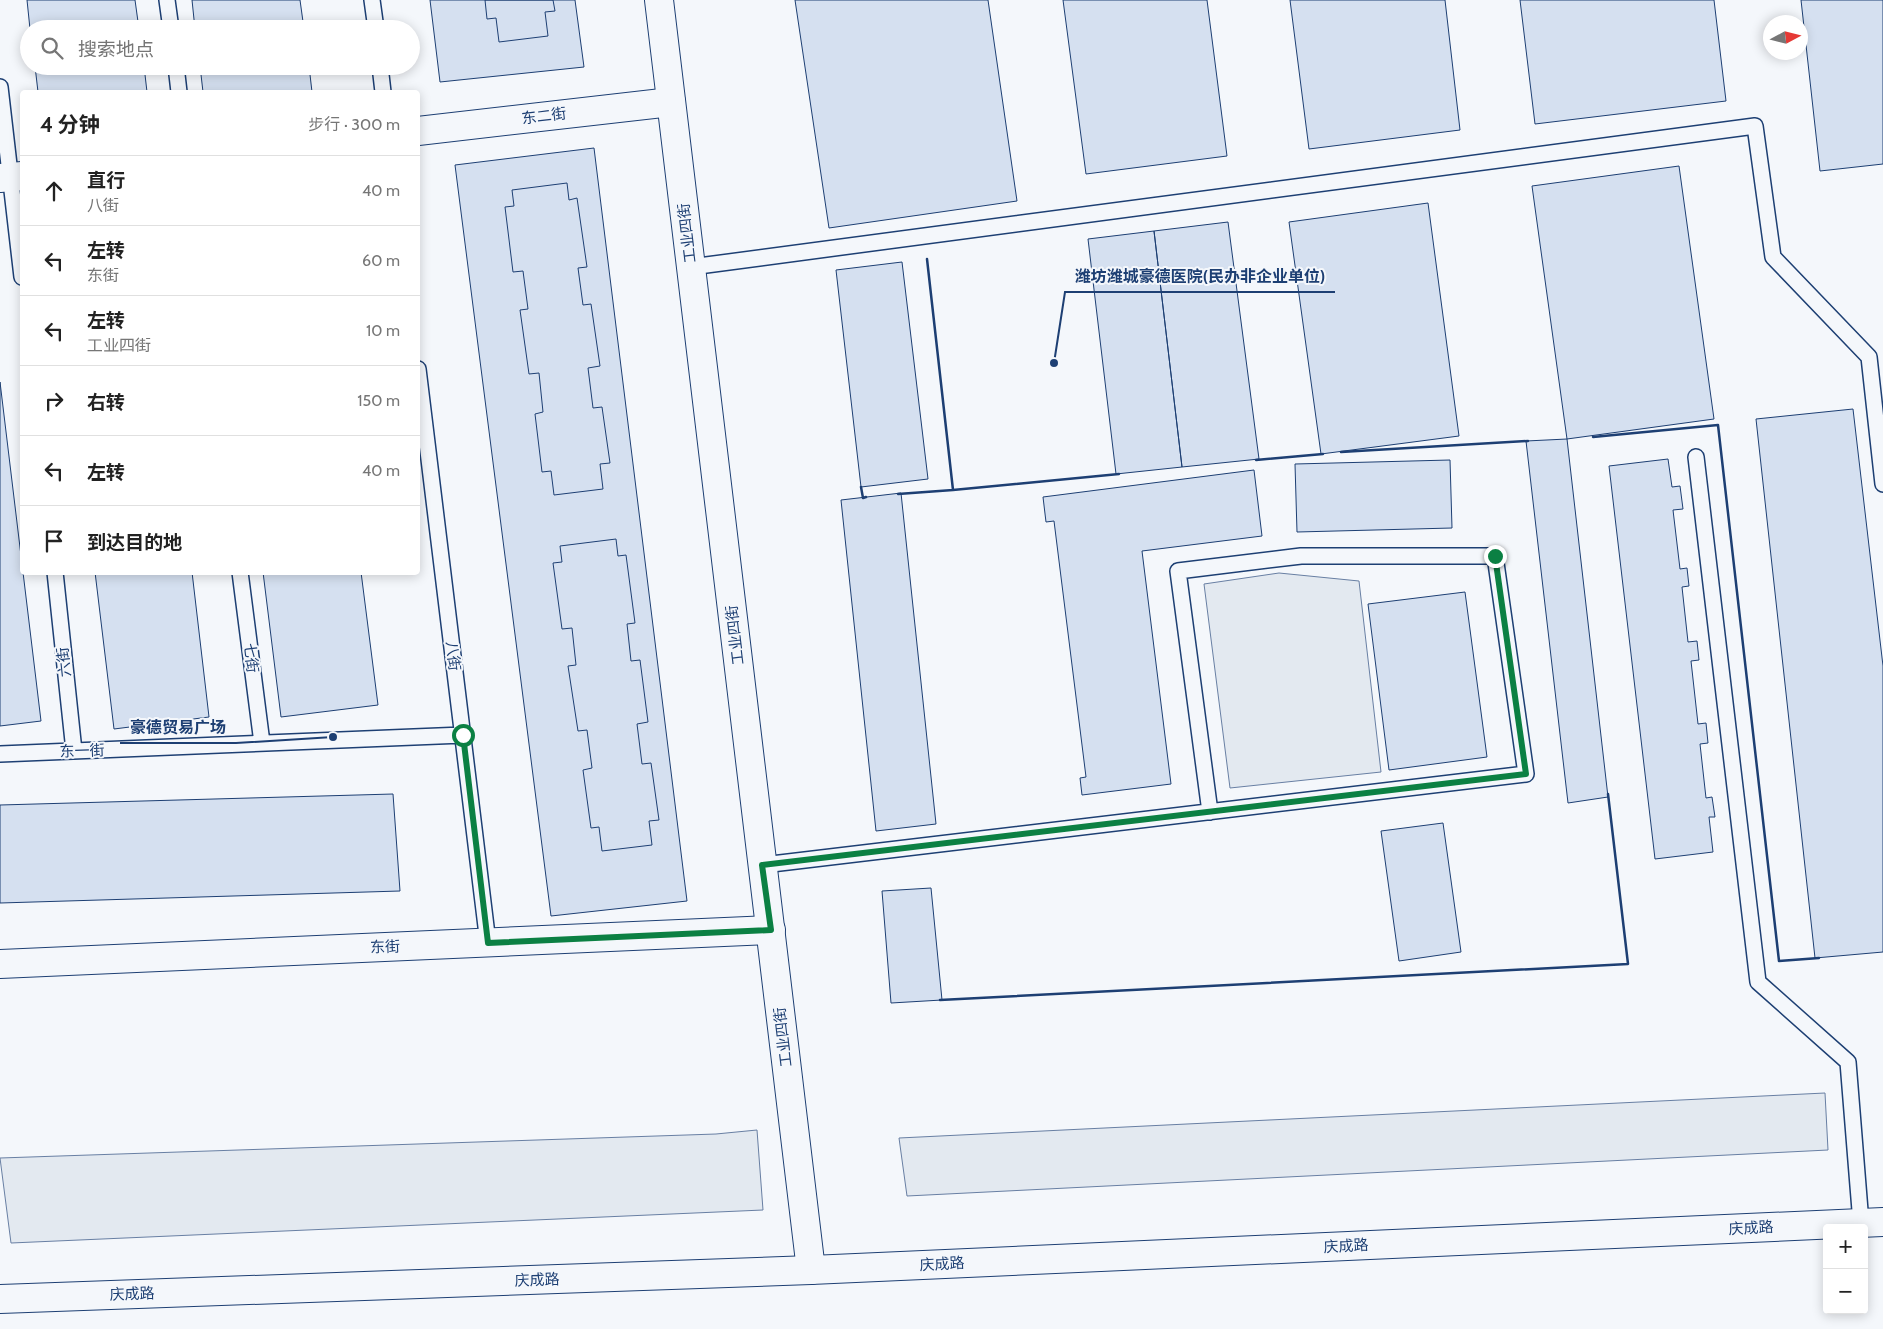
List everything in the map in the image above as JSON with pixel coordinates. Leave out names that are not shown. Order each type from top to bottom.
[{"type":"street","name":"工业四街","points":[[659,0],[811,1270]]},
{"type":"street","name":"东二街","points":[[420,131],[671,102]]},
{"type":"street","name":"东街","points":[[0,964],[771,930]]},
{"type":"street","name":"庆成路","points":[[0,1299],[811,1270],[1872,1223]]},
{"type":"lane","points":[[167,0],[170,20]]},
{"type":"lane","points":[[372,0],[375,20]]},
{"type":"lane","points":[[177,75],[179,90]]},
{"type":"lane","points":[[381,75],[383,90]]},
{"type":"lane","points":[[0,87],[20,259]]},
{"type":"lane","points":[[691,267],[1755,126],[1773,257],[1869,357],[1883,484]]},
{"type":"lane","name":"八街","points":[[420,385],[488,943]]},
{"type":"lane","points":[[1696,457],[1758,982],[1848,1062],[1872,1223]]},
{"type":"lane","points":[[762,865],[1210,812],[1526,774],[1495,556],[1301,556],[1178,571],[1210,812]]},
{"type":"lane","name":"六街","points":[[55,575],[74,751]]},
{"type":"lane","name":"七街","points":[[240,575],[262,743]]},
{"type":"lane","name":"东一街","points":[[0,754],[463,735]]},
{"type":"shaded area","points":[[1279,573],[1359,581],[1381,772],[1230,788],[1204,584]]},
{"type":"shaded area","points":[[1825,1093],[1828,1150],[907,1196],[899,1138]]},
{"type":"shaded area","points":[[757,1130],[763,1210],[11,1243],[0,1158],[716,1134]]},
{"type":"building","points":[[27,0],[135,0],[138,20],[29,20]]},
{"type":"building","points":[[192,0],[300,0],[303,20],[194,20]]},
{"type":"building","points":[[430,0],[575,0],[584,67],[440,82]]},
{"type":"building","points":[[485,0],[553,0],[555,11],[545,12],[548,36],[499,42],[496,18],[487,19]]},
{"type":"building","points":[[795,0],[988,0],[1017,201],[829,228]]},
{"type":"building","points":[[1063,0],[1207,0],[1227,156],[1086,174]]},
{"type":"building","points":[[1290,0],[1445,0],[1460,130],[1309,149]]},
{"type":"building","points":[[1520,0],[1714,0],[1726,101],[1535,124]]},
{"type":"building","points":[[1801,0],[1883,0],[1883,164],[1820,171],[1808,60],[1808,15],[1803,15]]},
{"type":"building","points":[[36,75],[145,75],[147,90],[38,90]]},
{"type":"building","points":[[201,75],[310,75],[312,90],[203,90]]},
{"type":"building","points":[[594,148],[687,901],[551,916],[455,165]]},
{"type":"building","points":[[1679,166],[1714,419],[1567,439],[1532,186]]},
{"type":"building","points":[[567,183],[569,200],[577,198],[587,267],[578,268],[583,305],[591,304],[600,366],[588,368],[593,408],[602,407],[610,463],[600,464],[603,489],[554,495],[551,471],[542,472],[535,414],[543,412],[539,373],[529,374],[520,310],[528,309],[523,271],[513,272],[505,207],[514,206],[512,190]]},
{"type":"building","points":[[1428,203],[1459,436],[1321,454],[1289,222]]},
{"type":"building","points":[[1228,222],[1259,459],[1182,467],[1154,231]]},
{"type":"building","points":[[1154,231],[1182,467],[1116,474],[1088,239]]},
{"type":"building","points":[[902,262],[928,479],[861,487],[836,270]]},
{"type":"building","points":[[0,382],[20,547],[20,575],[23,575],[41,721],[0,726]]},
{"type":"building","points":[[1853,409],[1883,666],[1883,952],[1815,958],[1756,419]]},
{"type":"building","points":[[1567,439],[1608,797],[1568,803],[1526,441]]},
{"type":"building","points":[[1668,459],[1672,487],[1680,486],[1683,509],[1673,510],[1680,569],[1687,568],[1689,586],[1682,587],[1688,642],[1697,641],[1699,660],[1691,661],[1698,724],[1706,723],[1708,743],[1700,744],[1706,798],[1712,797],[1715,817],[1709,817],[1713,852],[1655,859],[1609,466]]},
{"type":"building","points":[[1450,460],[1452,528],[1297,532],[1295,464]]},
{"type":"building","points":[[1254,470],[1262,536],[1142,551],[1171,784],[1082,795],[1080,778],[1086,777],[1054,521],[1046,522],[1043,497]]},
{"type":"building","points":[[901,493],[936,824],[876,831],[841,500]]},
{"type":"building","points":[[616,539],[618,556],[626,555],[635,623],[627,624],[631,661],[640,660],[648,722],[637,724],[642,764],[651,763],[659,820],[649,821],[652,845],[602,851],[599,827],[591,828],[583,770],[592,768],[587,730],[578,731],[568,666],[576,665],[572,628],[562,629],[553,563],[562,562],[560,546]]},
{"type":"building","points":[[95,575],[192,575],[209,717],[114,729]]},
{"type":"building","points":[[263,575],[361,575],[378,705],[281,717]]},
{"type":"building","points":[[1465,592],[1487,757],[1389,770],[1368,604]]},
{"type":"building","points":[[393,794],[400,891],[0,903],[0,805]]},
{"type":"building","points":[[1443,823],[1461,952],[1399,961],[1381,831]]},
{"type":"building","points":[[931,888],[942,1000],[891,1003],[882,891]]},
{"type":"wall","points":[[898,494],[953,490],[927,259]]},
{"type":"wall","points":[[1593,437],[1718,425],[1779,961],[1819,958]]},
{"type":"wall","points":[[1341,452],[1528,441]]},
{"type":"wall","points":[[1256,460],[1323,454]]},
{"type":"wall","points":[[953,490],[1119,474]]},
{"type":"wall","points":[[861,487],[863,498],[866,497]]},
{"type":"wall","points":[[940,1000],[1628,964],[1608,794]]},
{"type":"place","name":"潍坊潍城豪德医院(民办非企业单位)","points":[[1054,363]]},
{"type":"place","name":"豪德贸易广场","points":[[333,737]]},
{"type":"route","points":[[463,735],[488,943],[771,930],[762,865],[1526,774],[1495,556]]}]
